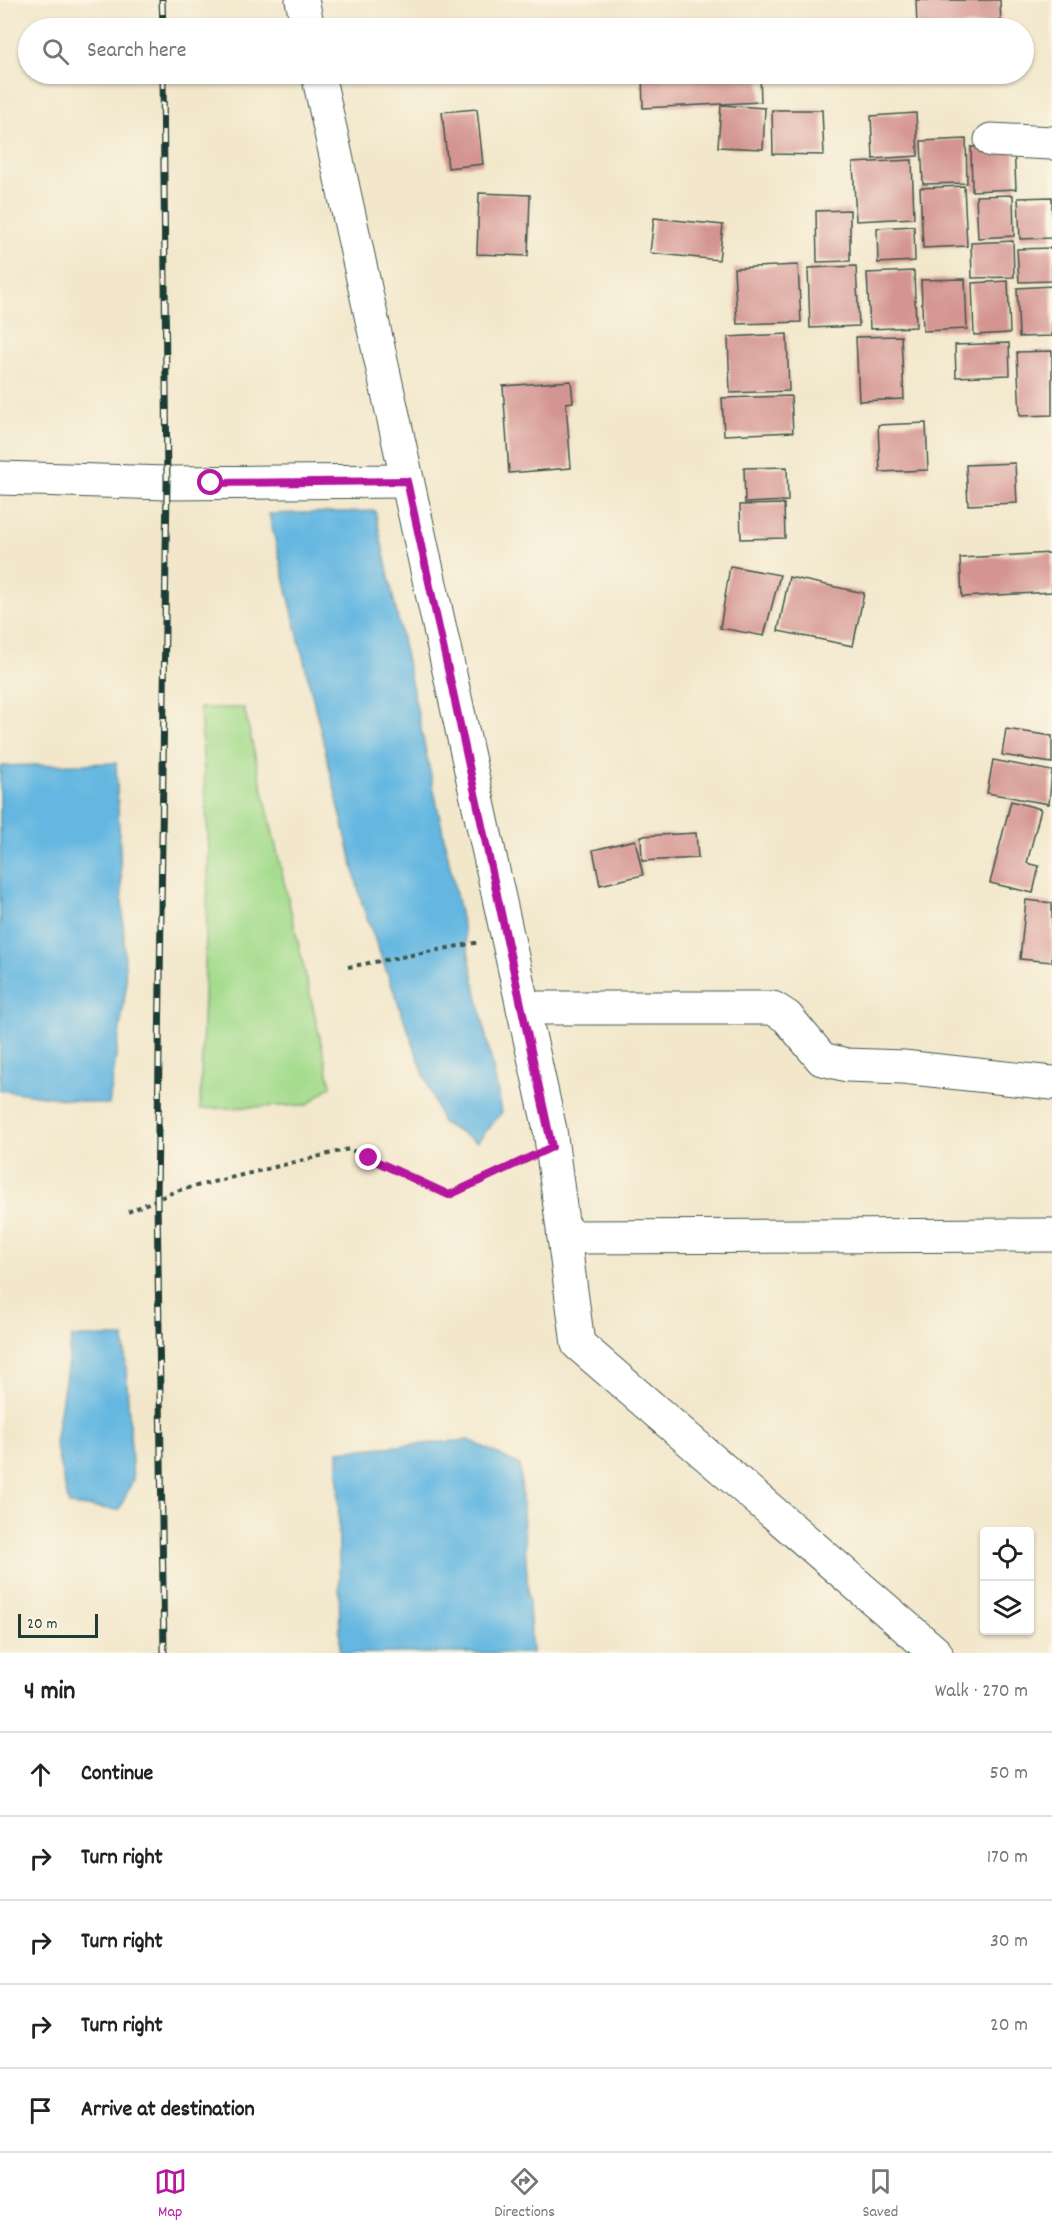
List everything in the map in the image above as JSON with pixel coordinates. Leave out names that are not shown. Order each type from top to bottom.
[{"type":"street","points":[[302,0],[306,18]]},
{"type":"street","points":[[320,84],[552,1147],[578,1344],[936,1653]]},
{"type":"street","points":[[991,140],[1052,143]]},
{"type":"street","points":[[0,478],[167,483],[407,481]]},
{"type":"street","points":[[523,1008],[773,1008],[787,1017],[822,1059],[847,1065],[903,1067],[1052,1083]]},
{"type":"street","points":[[564,1238],[1052,1235]]},
{"type":"path","points":[[348,967],[507,936]]},
{"type":"path","points":[[128,1212],[176,1191],[349,1149],[449,1195],[552,1147]]},
{"type":"green space","points":[[200,708],[244,708],[331,1086],[307,1105],[200,1109],[209,852]]},
{"type":"water","points":[[375,511],[502,1112],[477,1142],[442,1123],[362,904],[269,514]]},
{"type":"water","points":[[116,763],[126,987],[109,1105],[0,1090],[0,766]]},
{"type":"water","points":[[72,1337],[124,1337],[133,1480],[119,1510],[69,1505],[55,1443]]},
{"type":"water","points":[[469,1440],[520,1465],[532,1653],[340,1653],[338,1451]]},
{"type":"building","points":[[916,0],[1000,0],[1001,18],[917,18]]},
{"type":"building","points":[[642,84],[760,84],[761,102],[643,108]]},
{"type":"building","points":[[721,105],[765,108],[763,149],[718,147]]},
{"type":"building","points":[[477,109],[483,164],[448,168],[442,112]]},
{"type":"building","points":[[772,110],[822,110],[824,155],[773,154]]},
{"type":"building","points":[[916,113],[918,156],[873,159],[871,116]]},
{"type":"building","points":[[966,139],[967,183],[923,184],[921,141]]},
{"type":"building","points":[[1014,146],[1016,189],[972,191],[971,147]]},
{"type":"building","points":[[912,160],[914,218],[856,221],[853,163]]},
{"type":"building","points":[[964,186],[967,246],[923,248],[920,188]]},
{"type":"building","points":[[479,193],[530,195],[528,256],[477,254]]},
{"type":"building","points":[[1013,195],[1014,236],[978,238],[976,196]]},
{"type":"building","points":[[1052,197],[1052,238],[1020,239],[1018,198]]},
{"type":"building","points":[[850,210],[850,261],[817,262],[816,211]]},
{"type":"building","points":[[654,218],[723,225],[719,260],[650,253]]},
{"type":"building","points":[[914,226],[915,261],[878,263],[877,228]]},
{"type":"building","points":[[1013,241],[1014,277],[972,278],[971,243]]},
{"type":"building","points":[[1052,248],[1052,281],[1019,282],[1017,249]]},
{"type":"building","points":[[798,265],[801,322],[737,324],[734,268]]},
{"type":"building","points":[[856,266],[859,326],[810,328],[808,268]]},
{"type":"building","points":[[914,271],[916,327],[870,329],[867,273]]},
{"type":"building","points":[[965,279],[967,329],[923,331],[921,280]]},
{"type":"building","points":[[1008,281],[1010,333],[974,335],[972,283]]},
{"type":"building","points":[[1052,286],[1052,336],[1019,337],[1017,288]]},
{"type":"building","points":[[787,334],[789,391],[730,393],[728,337]]},
{"type":"building","points":[[901,336],[904,399],[859,401],[856,337]]},
{"type":"building","points":[[1009,343],[1010,375],[956,377],[955,345]]},
{"type":"building","points":[[1052,351],[1052,415],[1020,416],[1017,352]]},
{"type":"building","points":[[571,381],[573,402],[566,403],[571,468],[509,473],[503,386]]},
{"type":"building","points":[[791,396],[793,432],[724,435],[722,398]]},
{"type":"building","points":[[926,423],[928,470],[880,472],[878,425]]},
{"type":"building","points":[[1015,463],[1017,503],[968,505],[966,465]]},
{"type":"building","points":[[787,467],[788,501],[745,503],[744,468]]},
{"type":"building","points":[[784,504],[785,538],[741,539],[740,505]]},
{"type":"building","points":[[1052,553],[1052,592],[962,597],[960,558]]},
{"type":"building","points":[[730,566],[780,575],[764,636],[720,628]]},
{"type":"building","points":[[789,577],[864,593],[853,646],[778,631]]},
{"type":"building","points":[[1006,729],[1052,736],[1052,763],[1002,755]]},
{"type":"building","points":[[993,760],[1052,771],[1049,804],[987,793]]},
{"type":"building","points":[[1011,801],[1041,809],[1027,863],[1039,866],[1033,893],[990,883]]},
{"type":"building","points":[[696,833],[698,858],[642,861],[641,836]]},
{"type":"building","points":[[635,840],[643,875],[600,885],[593,850]]},
{"type":"building","points":[[1026,900],[1052,903],[1052,962],[1020,959]]},
{"type":"railway","points":[[162,0],[163,18]]},
{"type":"railway","points":[[163,84],[167,483],[157,1199],[164,1653]]},
{"type":"route","points":[[211,483],[407,481],[552,1147],[449,1195],[369,1158]]}]
